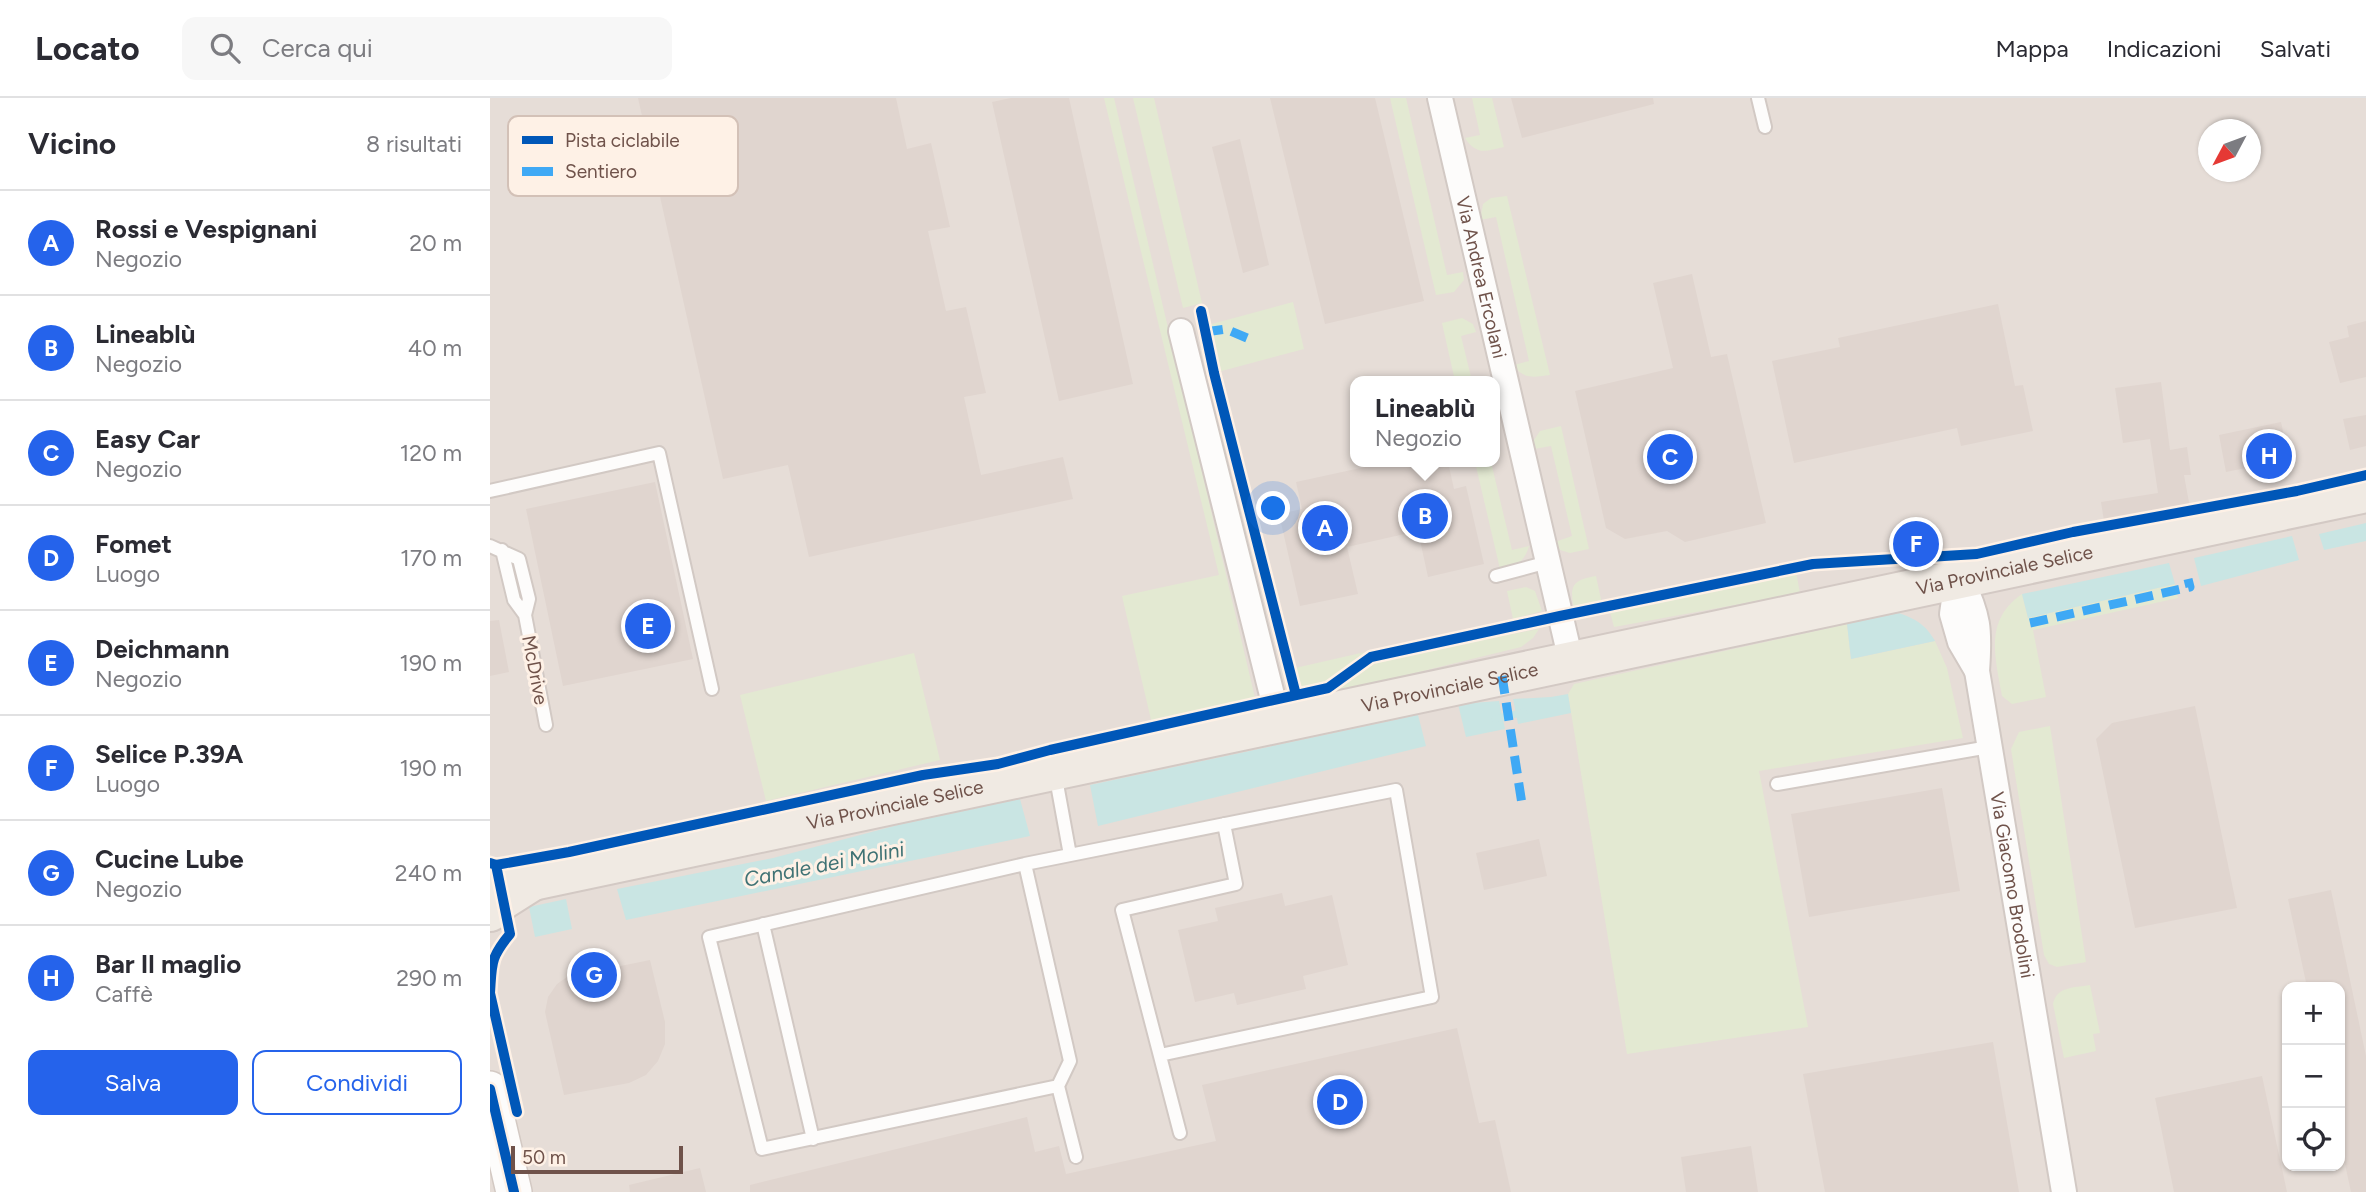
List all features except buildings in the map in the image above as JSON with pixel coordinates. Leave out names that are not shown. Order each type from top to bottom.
[{"type":"main road","name":"Via Provinciale Selice","points":[[490,880],[533,881],[1918,588],[1967,590],[2366,493]]},
{"type":"main road","name":"Via Provinciale Selice","points":[[490,912],[503,900],[533,881]]},
{"type":"street","name":"Via Andrea Ercolani","points":[[1440,98],[1508,411],[1571,661]]},
{"type":"street","points":[[1181,331],[1279,723]]},
{"type":"street","name":"Via Giacomo Brodolini","points":[[1967,590],[1980,634],[1977,671],[2064,1192]]},
{"type":"street","points":[[490,1089],[514,1192]]},
{"type":"lane","points":[[1758,98],[1765,127]]},
{"type":"lane","points":[[490,491],[659,453],[712,689]]},
{"type":"lane","name":"McDrive","points":[[496,548],[519,559],[529,599],[525,615],[545,725]]},
{"type":"lane","points":[[1496,576],[1548,562]]},
{"type":"lane","points":[[1777,784],[1989,747]]},
{"type":"lane","points":[[1055,770],[1070,855]]},
{"type":"lane","points":[[1058,1086],[762,1149],[709,937],[1025,864],[1395,790],[1432,997],[1160,1055]]},
{"type":"lane","points":[[1180,1133],[1122,910],[1236,884],[1224,824]]},
{"type":"lane","points":[[1025,864],[1070,1061],[1058,1086],[1076,1157]]},
{"type":"lane","points":[[763,924],[813,1139]]},
{"type":"shaded area","points":[[490,98],[2366,98],[2366,1192],[490,1192]]},
{"type":"green space","points":[[1104,98],[1114,98],[1255,698],[1152,724],[1122,596],[1219,575]]},
{"type":"green space","points":[[1133,98],[1154,98],[1202,303],[1183,308]]},
{"type":"green space","points":[[1390,98],[1406,98],[1447,275],[1463,272],[1464,280],[1454,292],[1436,295]]},
{"type":"green space","points":[[1472,98],[1492,98],[1504,147],[1482,151],[1474,148],[1465,138],[1480,135]]},
{"type":"green space","points":[[1507,196],[1550,375],[1525,375],[1514,365],[1529,361],[1496,217],[1480,220],[1483,204],[1491,198]]},
{"type":"green space","points":[[1293,302],[1304,349],[1218,372],[1208,325]]},
{"type":"green space","points":[[1462,318],[1473,324],[1476,332],[1461,336],[1471,376],[1454,376],[1442,323]]},
{"type":"green space","points":[[1561,426],[1589,549],[1570,553],[1560,550],[1555,542],[1572,536],[1551,446],[1534,449],[1534,440],[1540,431]]},
{"type":"green space","points":[[1476,467],[1492,467],[1512,550],[1529,546],[1522,560],[1500,569]]},
{"type":"green space","points":[[1796,572],[1800,593],[1614,627],[1610,612]]},
{"type":"green space","points":[[1596,576],[1602,604],[1574,609],[1574,585],[1582,579]]},
{"type":"green space","points":[[2175,584],[2178,598],[2033,630],[2046,697],[2012,704],[2002,696],[1995,653],[1997,627],[2010,604],[2022,594],[2028,618]]},
{"type":"green space","points":[[1526,587],[1535,591],[1542,611],[1513,619],[1507,591]]},
{"type":"green space","points":[[1847,624],[1851,659],[1935,641],[1947,668],[1963,738],[1759,771],[1808,1027],[1627,1054],[1568,694],[1574,684]]},
{"type":"green space","points":[[1539,629],[1533,638],[1521,647],[1329,694],[1375,660]]},
{"type":"green space","points":[[1365,652],[1323,684],[1299,689],[1295,668]]},
{"type":"green space","points":[[914,653],[940,760],[766,801],[740,695]]},
{"type":"green space","points":[[2050,726],[2086,962],[2057,967],[2049,964],[2044,955],[2011,749],[2019,732]]},
{"type":"green space","points":[[2090,985],[2100,1033],[2093,1034],[2096,1051],[2064,1058],[2053,1004],[2055,998],[2067,989]]},
{"type":"water","points":[[2366,523],[2366,541],[2324,550],[2319,534]]},
{"type":"water","points":[[2292,536],[2299,560],[2201,586],[2194,558]]},
{"type":"water","points":[[2169,563],[2175,584],[2028,618],[2022,594]]},
{"type":"water","points":[[1899,613],[1920,623],[1935,641],[1851,659],[1847,624]]},
{"type":"water","points":[[1568,694],[1571,713],[1518,724],[1513,699]]},
{"type":"water","points":[[1499,701],[1505,729],[1466,737],[1458,704]]},
{"type":"water","points":[[1418,715],[1426,746],[1098,826],[1090,785]]},
{"type":"water","points":[[1020,799],[1030,836],[626,920],[617,889],[773,858],[898,825]]},
{"type":"water","points":[[566,899],[572,929],[535,937],[529,907]]},
{"type":"waterway","name":"Canale dei Molini","points":[[1495,719],[1524,712]]},
{"type":"marked path","points":[[1205,332],[1226,329],[1247,338]]},
{"type":"marked path","points":[[2030,623],[2190,587],[2188,579]]},
{"type":"marked path","points":[[1502,676],[1522,804]]},
{"type":"cycle path","points":[[1201,311],[1214,373],[1296,695]]},
{"type":"cycle path","points":[[490,863],[496,865],[569,852],[923,775],[998,764],[1328,688],[1371,657],[1560,616],[1813,564],[1977,554],[2073,532],[2297,491],[2366,475]]},
{"type":"cycle path","points":[[490,993],[493,962],[510,934],[496,865]]},
{"type":"cycle path","points":[[490,993],[517,1112]]},
{"type":"cycle path","points":[[490,1089],[514,1192]]},
{"type":"place","name":"Bar Il maglio","points":[[2269,456]]},
{"type":"place","name":"Easy Car","points":[[1670,457]]},
{"type":"place","name":"Lineablù","points":[[1425,516]]},
{"type":"place","name":"Rossi e Vespignani","points":[[1325,528]]},
{"type":"place","name":"Selice P.39A","points":[[1916,544]]},
{"type":"place","name":"Deichmann","points":[[648,626]]},
{"type":"place","name":"Cucine Lube","points":[[594,975]]},
{"type":"place","name":"Fomet","points":[[1340,1102]]}]
